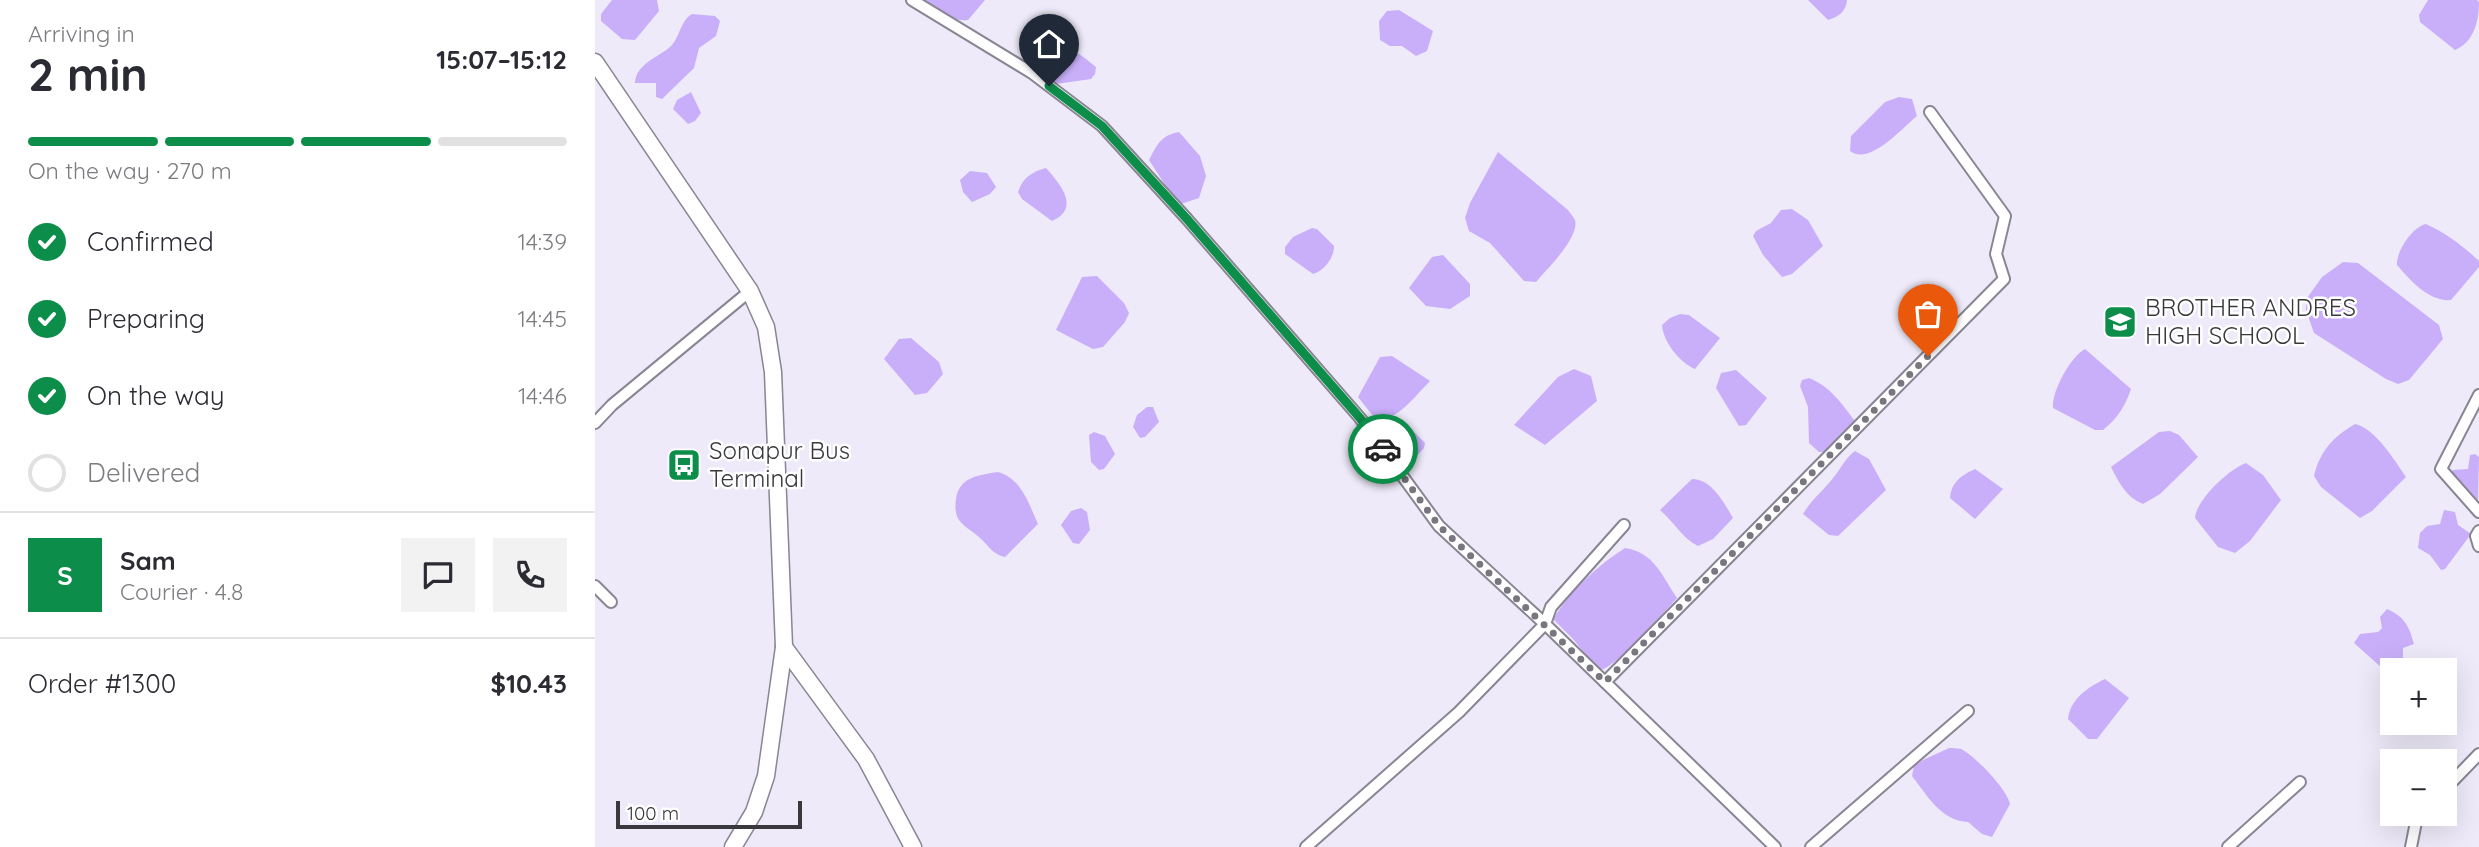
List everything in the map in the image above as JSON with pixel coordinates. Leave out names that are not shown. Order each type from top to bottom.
[{"type":"main road","points":[[595,62],[750,291],[766,327],[773,372],[784,647],[766,776],[754,812],[733,847]]},
{"type":"main road","points":[[784,647],[866,759],[913,847]]},
{"type":"street","points":[[912,0],[1032,73],[1102,126],[1187,219],[1360,418],[1439,526],[1545,624],[1775,847]]},
{"type":"street","points":[[1605,682],[2004,279],[1996,254],[2005,216],[1930,112]]},
{"type":"street","points":[[595,423],[612,405],[750,291]]},
{"type":"street","points":[[2479,395],[2441,469],[2479,512]]},
{"type":"street","points":[[1305,847],[1459,712],[1545,624],[1551,607],[1624,526]]},
{"type":"street","points":[[2479,531],[2476,536],[2479,546]]},
{"type":"street","points":[[595,586],[611,602]]},
{"type":"street","points":[[1811,847],[1968,712]]},
{"type":"street","points":[[2457,777],[2479,754]]},
{"type":"street","points":[[2228,847],[2300,782]]},
{"type":"street","points":[[2411,847],[2415,826]]},
{"type":"shaded area","points":[[612,0],[657,0],[659,11],[635,40],[622,39],[601,21],[601,14]]},
{"type":"shaded area","points":[[918,0],[985,0],[968,20],[961,20],[942,14]]},
{"type":"shaded area","points":[[1808,0],[1847,0],[1841,13],[1828,20]]},
{"type":"shaded area","points":[[2428,0],[2479,2],[2474,30],[2467,42],[2455,50],[2420,22],[2419,15]]},
{"type":"shaded area","points":[[1399,10],[1433,31],[1427,51],[1416,56],[1402,46],[1390,46],[1380,40],[1379,21],[1387,11]]},
{"type":"shaded area","points":[[692,14],[715,16],[720,21],[716,36],[699,48],[694,68],[662,99],[656,97],[656,83],[635,83],[636,76],[643,66],[670,47]]},
{"type":"shaded area","points":[[1052,43],[1070,49],[1096,67],[1091,79],[1049,85],[1025,64],[1040,48]]},
{"type":"shaded area","points":[[691,92],[701,113],[695,121],[688,124],[673,109],[677,100]]},
{"type":"shaded area","points":[[1899,97],[1912,99],[1917,116],[1876,150],[1867,154],[1850,151],[1851,136],[1885,102]]},
{"type":"shaded area","points":[[1179,132],[1200,156],[1206,176],[1199,198],[1178,205],[1149,160],[1164,138]]},
{"type":"shaded area","points":[[1498,152],[1568,210],[1575,220],[1573,235],[1568,244],[1536,282],[1524,281],[1490,243],[1469,231],[1465,218],[1470,203]]},
{"type":"shaded area","points":[[1046,168],[1062,188],[1067,203],[1061,216],[1052,221],[1022,199],[1018,192],[1029,176]]},
{"type":"shaded area","points":[[970,171],[987,173],[996,187],[990,194],[972,202],[963,192],[960,180]]},
{"type":"shaded area","points":[[1792,209],[1808,220],[1823,246],[1792,274],[1782,277],[1763,255],[1753,236],[1756,231],[1771,223],[1781,210]]},
{"type":"shaded area","points":[[2426,224],[2454,240],[2479,261],[2479,267],[2451,300],[2428,294],[2397,265],[2406,241],[2415,230]]},
{"type":"shaded area","points":[[1312,228],[1317,229],[1334,246],[1328,263],[1313,274],[1285,254],[1285,247],[1293,237]]},
{"type":"shaded area","points":[[1443,255],[1470,284],[1470,296],[1450,309],[1426,306],[1409,288],[1432,257]]},
{"type":"shaded area","points":[[2343,262],[2358,263],[2439,325],[2443,339],[2409,380],[2398,384],[2386,379],[2314,333],[2306,310],[2307,298],[2322,277]]},
{"type":"shaded area","points":[[1097,276],[1124,303],[1129,313],[1125,322],[1103,347],[1093,349],[1056,330],[1082,277]]},
{"type":"shaded area","points":[[1680,314],[1689,315],[1720,338],[1695,369],[1673,351],[1663,332],[1662,325]]},
{"type":"shaded area","points":[[911,338],[939,362],[943,374],[927,393],[915,395],[884,359],[899,339]]},
{"type":"shaded area","points":[[2085,349],[2131,389],[2120,411],[2103,430],[2095,430],[2053,408],[2055,393],[2063,375]]},
{"type":"shaded area","points":[[1392,356],[1430,381],[1399,411],[1377,421],[1358,397],[1380,357]]},
{"type":"shaded area","points":[[1574,369],[1591,376],[1597,401],[1545,445],[1514,425],[1558,377]]},
{"type":"shaded area","points":[[1736,370],[1767,398],[1746,425],[1739,426],[1716,388],[1721,373]]},
{"type":"shaded area","points":[[1809,378],[1830,391],[1855,421],[1827,452],[1819,452],[1809,443],[1808,407],[1800,386],[1802,380]]},
{"type":"shaded area","points":[[1147,407],[1153,407],[1159,422],[1145,437],[1140,438],[1133,427],[1137,415]]},
{"type":"shaded area","points":[[1404,422],[1425,443],[1424,448],[1405,469],[1381,439],[1389,430]]},
{"type":"shaded area","points":[[2355,424],[2377,438],[2406,477],[2372,511],[2360,518],[2321,487],[2314,476],[2320,459],[2329,446]]},
{"type":"shaded area","points":[[2170,431],[2179,435],[2198,457],[2160,494],[2143,504],[2128,494],[2111,467],[2159,432]]},
{"type":"shaded area","points":[[1094,432],[1105,436],[1115,454],[1104,469],[1099,470],[1091,462],[1089,435]]},
{"type":"shaded area","points":[[1855,451],[1869,459],[1886,490],[1838,536],[1829,535],[1803,514]]},
{"type":"shaded area","points":[[2470,455],[2479,457],[2478,502],[2473,502],[2448,479],[2453,470],[2468,469]]},
{"type":"shaded area","points":[[2246,463],[2263,475],[2281,500],[2250,541],[2235,553],[2218,547],[2195,518],[2207,494],[2231,472]]},
{"type":"shaded area","points":[[1975,469],[2003,489],[1975,519],[1950,498],[1958,480]]},
{"type":"shaded area","points":[[998,472],[1006,475],[1018,486],[1038,524],[1005,557],[994,552],[964,525],[956,510],[961,486],[971,478]]},
{"type":"shaded area","points":[[1692,479],[1711,487],[1733,518],[1713,539],[1698,546],[1687,539],[1660,510]]},
{"type":"shaded area","points":[[1081,508],[1087,512],[1090,530],[1079,544],[1073,543],[1061,525],[1071,511]]},
{"type":"shaded area","points":[[2444,510],[2455,512],[2458,525],[2471,534],[2445,569],[2441,570],[2430,555],[2418,548],[2420,533],[2427,526],[2440,524]]},
{"type":"shaded area","points":[[1625,548],[1635,550],[1650,560],[1677,598],[1628,651],[1598,671],[1574,640],[1553,619],[1585,579]]},
{"type":"shaded area","points":[[2387,609],[2398,615],[2410,632],[2414,644],[2403,648],[2403,658],[2380,658],[2380,666],[2354,643],[2360,634],[2378,632],[2382,628],[2380,617]]},
{"type":"shaded area","points":[[2105,679],[2129,698],[2097,739],[2088,739],[2068,719],[2069,712],[2081,694]]},
{"type":"shaded area","points":[[1949,748],[1961,749],[1974,758],[2008,798],[2010,804],[1992,837],[1982,834],[1968,822],[1958,821],[1942,812],[1912,776],[1914,766]]},
{"type":"way so far","points":[[1383,449],[1439,526],[1605,682],[1928,356]]},
{"type":"place","name":"BROTHER ANDRES HIGH SCHOOL","points":[[2120,322]]},
{"type":"place","name":"Sonapur Bus Terminal","points":[[684,465]]},
{"type":"route","points":[[1049,86],[1102,126],[1187,219],[1360,418],[1383,449]]}]
